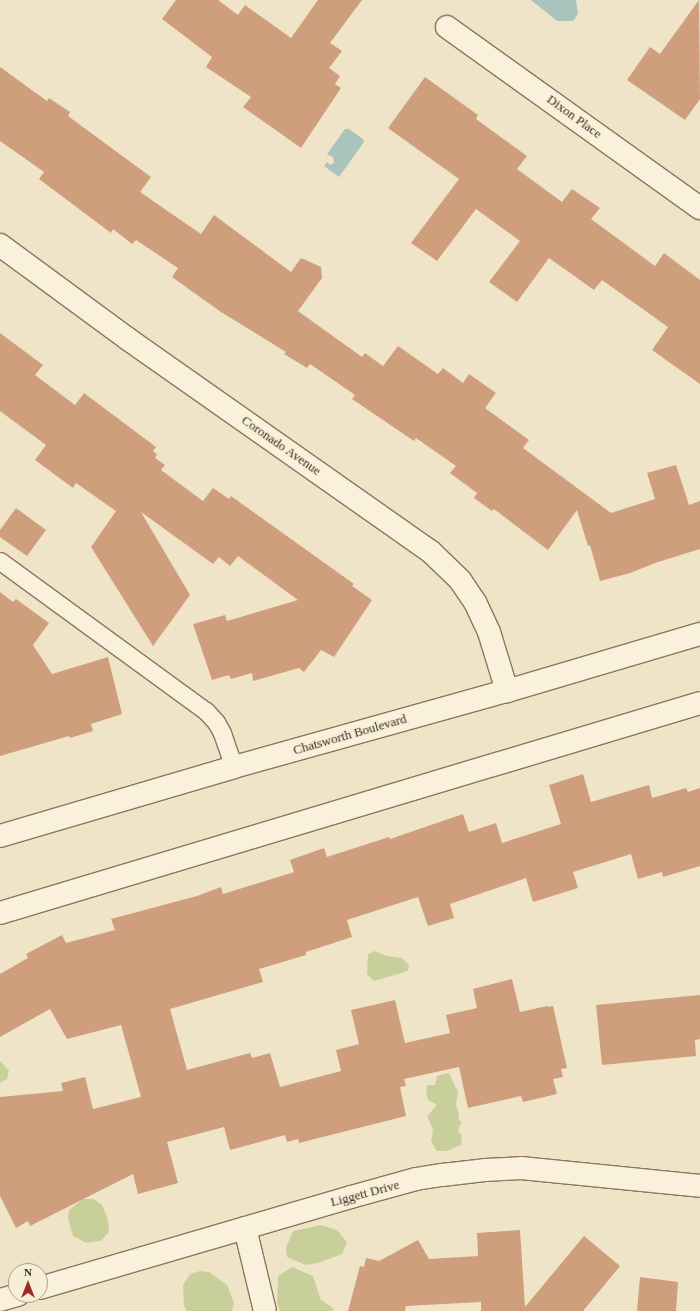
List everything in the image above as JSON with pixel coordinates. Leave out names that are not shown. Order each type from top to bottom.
[{"type":"street","name":"Dixon Place","points":[[447,27],[700,208]]},
{"type":"street","name":"Coronado Avenue","points":[[0,245],[128,339],[430,551],[460,580],[476,602],[489,632],[507,691]]},
{"type":"street","name":"Chatsworth Boulevard","points":[[0,836],[234,767],[507,691],[700,634]]},
{"type":"street","points":[[0,913],[700,703]]},
{"type":"street","name":"Liggett Drive","points":[[48,1286],[416,1179],[485,1170],[542,1169],[700,1186]]},
{"type":"street","points":[[245,1228],[264,1311]]},
{"type":"lane","points":[[0,561],[206,711],[216,722],[222,733],[234,767]]},
{"type":"green space","points":[[375,951],[387,956],[402,958],[409,965],[408,971],[374,981],[367,974],[368,954]]},
{"type":"green space","points":[[0,1061],[9,1071],[7,1079],[0,1083]]},
{"type":"green space","points":[[449,1073],[458,1092],[456,1105],[459,1114],[458,1120],[462,1122],[458,1130],[462,1136],[461,1145],[447,1151],[437,1151],[431,1141],[433,1130],[427,1116],[437,1105],[428,1100],[426,1091],[427,1085],[435,1085],[437,1076]]},
{"type":"green space","points":[[83,1199],[94,1199],[102,1205],[108,1220],[109,1232],[101,1241],[86,1243],[73,1236],[68,1218],[69,1210]]},
{"type":"green space","points":[[321,1225],[337,1230],[347,1242],[342,1254],[318,1263],[306,1265],[287,1257],[286,1248],[293,1231]]},
{"type":"green space","points":[[292,1267],[313,1276],[321,1300],[332,1307],[334,1311],[280,1311],[277,1303],[278,1276]]},
{"type":"green space","points":[[200,1271],[209,1272],[227,1285],[234,1303],[232,1311],[187,1311],[184,1306],[183,1285],[190,1274]]},
{"type":"water","points":[[531,0],[576,0],[578,14],[573,21],[557,21]]},
{"type":"water","points":[[345,129],[349,129],[363,139],[364,142],[339,177],[324,166],[327,162],[330,165],[334,163],[333,157],[327,154]]},
{"type":"building","points":[[176,0],[218,0],[238,15],[245,5],[291,38],[318,0],[362,0],[330,43],[342,51],[329,68],[340,76],[335,84],[341,88],[301,148],[243,107],[251,97],[206,67],[212,57],[162,19]]},
{"type":"building","points":[[699,0],[700,99],[685,120],[627,80],[650,47],[660,54]]},
{"type":"building","points":[[0,67],[47,101],[49,98],[70,112],[68,116],[151,177],[140,192],[201,234],[214,215],[291,272],[301,258],[321,267],[322,278],[298,311],[362,357],[365,353],[383,366],[398,346],[438,374],[443,368],[463,383],[469,374],[496,393],[485,408],[529,440],[523,448],[611,513],[655,499],[647,473],[676,465],[689,505],[700,501],[700,549],[658,562],[630,573],[600,581],[590,545],[588,546],[577,510],[548,550],[494,509],[492,511],[474,498],[477,493],[450,473],[456,466],[416,438],[414,441],[352,399],[355,395],[310,364],[307,368],[284,354],[286,352],[221,312],[172,277],[178,268],[136,240],[132,244],[113,229],[111,233],[39,179],[44,172],[0,141]]},
{"type":"building","points":[[425,77],[478,115],[476,119],[527,156],[517,169],[562,202],[572,189],[600,208],[591,219],[655,266],[664,253],[700,280],[700,384],[652,350],[668,327],[602,280],[594,290],[549,258],[517,302],[489,282],[520,241],[476,209],[437,261],[411,243],[459,179],[388,128]]},
{"type":"building","points":[[0,333],[43,365],[35,375],[75,405],[84,393],[156,447],[153,451],[157,454],[155,458],[165,465],[161,470],[203,501],[213,488],[229,499],[231,496],[354,584],[352,586],[372,600],[334,657],[321,650],[304,672],[299,668],[253,681],[252,673],[231,679],[229,675],[212,680],[193,624],[225,615],[227,621],[298,600],[238,556],[230,566],[219,557],[213,564],[141,512],[190,595],[153,646],[91,547],[116,511],[76,483],[73,488],[35,460],[46,445],[0,411]]},
{"type":"building","points":[[16,508],[46,530],[27,556],[0,537],[0,530]]},
{"type":"building","points":[[0,592],[13,602],[16,599],[49,623],[33,645],[52,674],[108,657],[122,714],[91,724],[93,731],[70,738],[69,736],[0,756]]},
{"type":"building","points":[[583,774],[591,802],[649,785],[652,798],[686,788],[688,792],[700,788],[700,866],[663,877],[662,872],[638,879],[631,854],[573,872],[578,888],[533,902],[526,878],[450,904],[454,918],[428,926],[418,897],[347,920],[352,937],[306,952],[306,955],[259,969],[263,982],[170,1009],[187,1070],[250,1053],[252,1058],[270,1053],[280,1087],[341,1071],[336,1050],[359,1044],[351,1010],[395,1000],[405,1043],[450,1033],[446,1015],[477,1008],[473,989],[512,979],[520,1012],[553,1006],[567,1068],[561,1069],[563,1077],[553,1079],[557,1094],[523,1102],[521,1096],[468,1108],[459,1067],[404,1079],[406,1086],[400,1087],[406,1116],[299,1143],[298,1139],[287,1142],[285,1135],[230,1150],[224,1127],[167,1142],[178,1183],[138,1194],[133,1174],[30,1226],[28,1221],[16,1228],[0,1196],[0,1097],[63,1091],[61,1083],[85,1077],[93,1109],[141,1097],[121,1025],[67,1039],[50,1009],[0,1037],[0,974],[28,958],[26,954],[62,935],[66,943],[115,930],[111,919],[197,896],[221,887],[223,894],[294,872],[290,860],[324,848],[327,857],[389,837],[390,839],[463,814],[469,832],[496,823],[502,843],[561,824],[549,785]]},
{"type":"building","points":[[700,995],[700,1039],[695,1040],[696,1056],[602,1065],[596,1005]]},
{"type":"building","points":[[520,1230],[525,1307],[584,1236],[620,1266],[583,1311],[481,1311],[481,1302],[406,1306],[405,1311],[348,1311],[360,1266],[364,1267],[366,1258],[379,1261],[418,1240],[429,1259],[478,1256],[477,1233]]},
{"type":"building","points":[[640,1277],[678,1282],[676,1311],[637,1311]]}]
